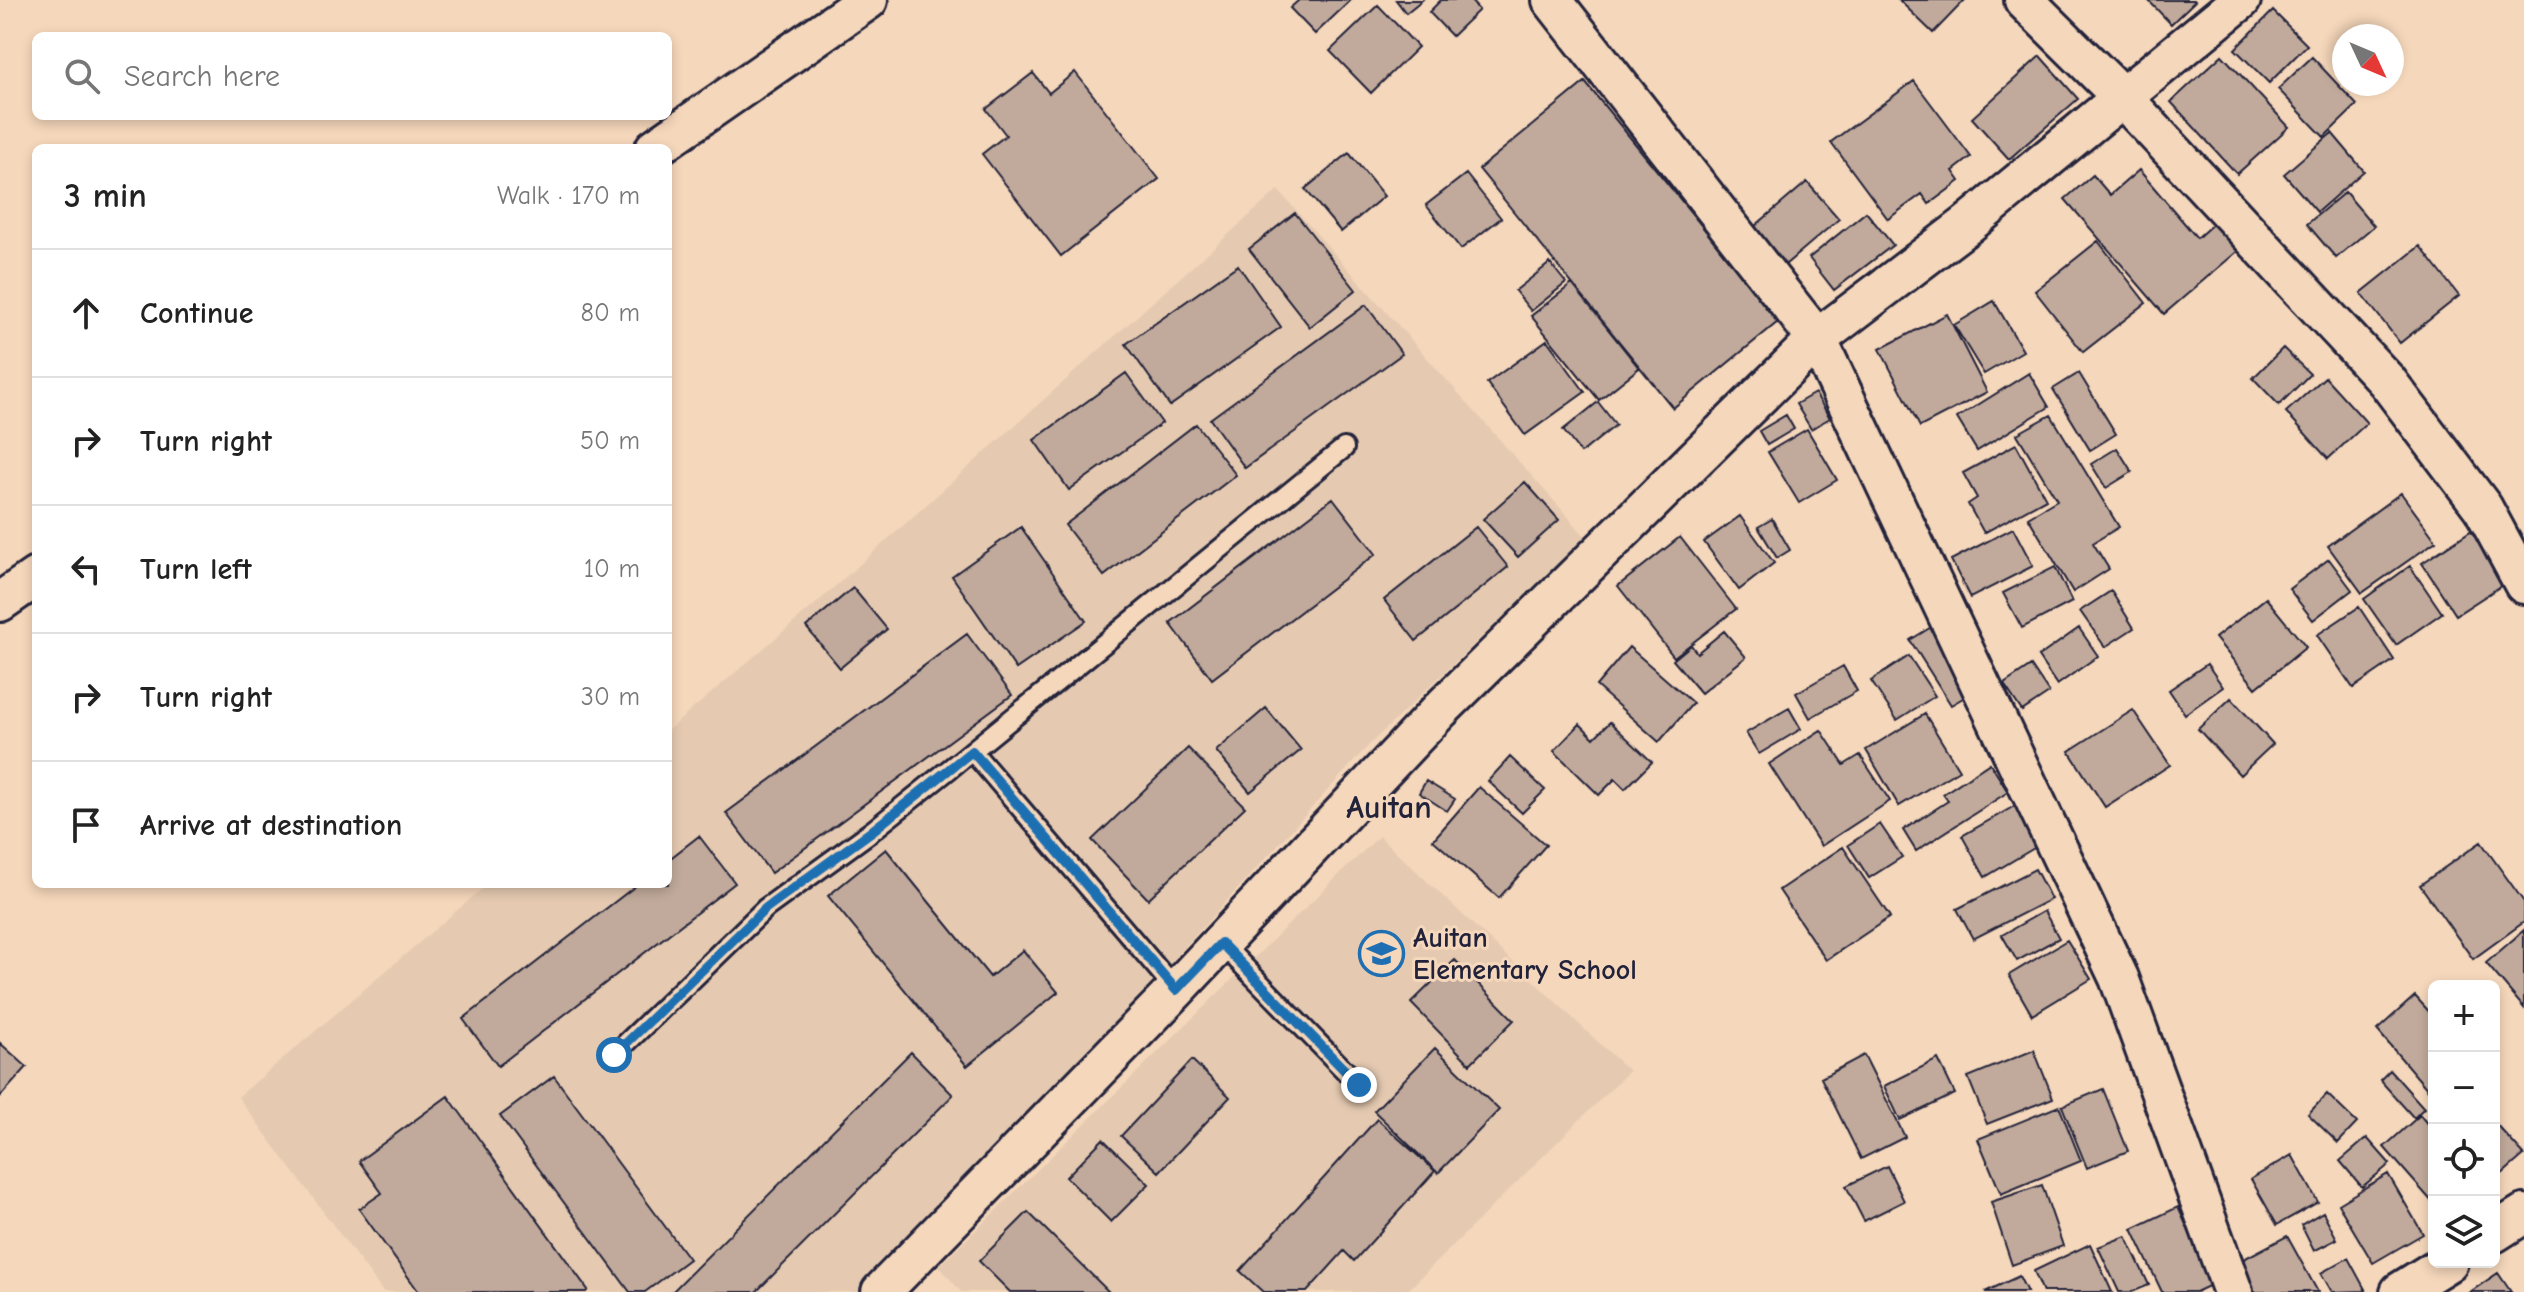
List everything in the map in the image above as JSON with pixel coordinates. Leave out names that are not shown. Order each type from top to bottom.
[{"type":"street","points":[[661,144],[868,0]]},
{"type":"street","points":[[1552,0],[1817,339],[2119,978],[2233,1292]]},
{"type":"street","points":[[2024,0],[2122,97],[2387,381],[2483,508],[2524,584]]},
{"type":"street","points":[[881,1292],[1176,990],[1440,710],[1817,339],[1967,225],[2241,0]]},
{"type":"street","points":[[0,602],[32,580]]},
{"type":"street","points":[[2500,1229],[2524,1214]]},
{"type":"street","points":[[2400,1292],[2438,1268]]},
{"type":"lane","points":[[614,1055],[766,908],[872,831],[1344,448]]},
{"type":"lane","points":[[972,751],[1176,990]]},
{"type":"lane","points":[[1221,943],[1359,1085]]},
{"type":"shaded area","points":[[1278,190],[1586,537],[1369,745],[1130,1007],[861,1292],[383,1292],[238,1097],[483,888],[672,888],[672,727],[811,608]]},
{"type":"shaded area","name":"Auitan Elementary School","points":[[1379,836],[1629,1071],[1406,1292],[961,1292],[939,1266]]},
{"type":"building","points":[[1299,0],[1351,0],[1315,34],[1290,8]]},
{"type":"building","points":[[1396,0],[1422,0],[1406,13]]},
{"type":"building","points":[[1441,0],[1470,0],[1479,10],[1452,36],[1429,12]]},
{"type":"building","points":[[1899,0],[1965,0],[1933,33]]},
{"type":"building","points":[[2148,0],[2194,0],[2195,1],[2171,24]]},
{"type":"building","points":[[1378,5],[1418,47],[1371,93],[1330,51]]},
{"type":"building","points":[[2273,11],[2307,45],[2269,83],[2235,49]]},
{"type":"building","points":[[2222,55],[2289,127],[2237,174],[2171,102]]},
{"type":"building","points":[[2040,56],[2078,99],[2009,159],[1972,118]]},
{"type":"building","points":[[2312,57],[2332,78],[2332,96],[2349,96],[2357,105],[2324,137],[2278,89]]},
{"type":"building","points":[[1075,72],[1159,179],[1061,256],[982,154],[1006,135],[986,109],[1033,73],[1049,93]]},
{"type":"building","points":[[1914,81],[1971,157],[1953,171],[1960,181],[1929,204],[1922,194],[1888,219],[1831,142]]},
{"type":"building","points":[[1585,82],[1779,321],[1673,408],[1479,169]]},
{"type":"building","points":[[2332,133],[2364,171],[2317,212],[2284,174]]},
{"type":"building","points":[[1349,153],[1384,196],[1341,232],[1305,189]]},
{"type":"building","points":[[2139,170],[2197,238],[2215,222],[2239,250],[2164,314],[2065,199],[2093,175],[2110,195]]},
{"type":"building","points":[[1466,174],[1501,218],[1461,249],[1426,205]]},
{"type":"building","points":[[1807,182],[1839,219],[1779,270],[1748,232]]},
{"type":"building","points":[[2345,192],[2374,226],[2336,258],[2307,224]]},
{"type":"building","points":[[1866,212],[1893,245],[1834,290],[1809,258]]},
{"type":"building","points":[[1295,213],[1356,290],[1310,327],[1249,249]]},
{"type":"building","points":[[2098,241],[2146,303],[2083,352],[2035,291]]},
{"type":"building","points":[[2420,246],[2459,296],[2400,343],[2361,293]]},
{"type":"building","points":[[1550,263],[1566,283],[1531,311],[1515,291]]},
{"type":"building","points":[[1238,265],[1281,327],[1170,406],[1126,344]]},
{"type":"building","points":[[1572,284],[1639,368],[1599,400],[1531,316]]},
{"type":"building","points":[[1994,301],[2023,351],[1984,374],[1954,325]]},
{"type":"building","points":[[1366,305],[1402,354],[1245,468],[1210,419]]},
{"type":"building","points":[[1947,314],[1987,392],[1920,427],[1880,349]]},
{"type":"building","points":[[1547,340],[1585,392],[1525,435],[1487,383]]},
{"type":"building","points":[[2283,348],[2310,374],[2279,405],[2253,378]]},
{"type":"building","points":[[1126,373],[1162,423],[1069,490],[1034,440]]},
{"type":"building","points":[[2029,373],[2049,407],[1977,451],[1957,418]]},
{"type":"building","points":[[2079,373],[2116,434],[2090,450],[2053,389]]},
{"type":"building","points":[[2325,377],[2367,423],[2328,459],[2286,412]]},
{"type":"building","points":[[1815,393],[1830,418],[1811,429],[1796,404]]},
{"type":"building","points":[[1598,402],[1616,425],[1581,453],[1563,430]]},
{"type":"building","points":[[1786,415],[1794,429],[1767,445],[1759,431]]},
{"type":"building","points":[[2051,415],[2119,527],[2093,543],[2109,569],[2073,592],[2028,517],[2057,500],[2017,434]]},
{"type":"building","points":[[1196,424],[1236,475],[1104,576],[1065,525]]},
{"type":"building","points":[[1807,429],[1837,480],[1799,503],[1768,452]]},
{"type":"building","points":[[2016,444],[2046,499],[1984,533],[1968,504],[1977,498],[1963,473]]},
{"type":"building","points":[[2117,448],[2132,472],[2106,488],[2091,464]]},
{"type":"building","points":[[1525,482],[1559,520],[1518,557],[1483,519]]},
{"type":"building","points":[[2401,493],[2436,541],[2362,593],[2328,546]]},
{"type":"building","points":[[1333,498],[1376,554],[1212,679],[1170,623]]},
{"type":"building","points":[[1740,516],[1774,563],[1739,590],[1704,542]]},
{"type":"building","points":[[1772,519],[1790,550],[1777,558],[1758,527]]},
{"type":"building","points":[[1021,527],[1086,621],[1016,669],[952,576]]},
{"type":"building","points":[[1476,527],[1508,567],[1416,641],[1384,600]]},
{"type":"building","points":[[2013,528],[2033,566],[1970,598],[1951,560]]},
{"type":"building","points":[[2472,530],[2507,582],[2456,615],[2422,563]]},
{"type":"building","points":[[1680,537],[1736,609],[1674,657],[1618,586]]},
{"type":"building","points":[[2329,559],[2352,590],[2313,620],[2289,589]]},
{"type":"building","points":[[2410,566],[2442,613],[2396,645],[2364,599]]},
{"type":"building","points":[[2055,567],[2072,602],[2022,628],[2003,593]]},
{"type":"building","points":[[853,588],[887,629],[840,668],[806,627]]},
{"type":"building","points":[[2111,591],[2134,628],[2105,647],[2080,611]]},
{"type":"building","points":[[2266,598],[2306,647],[2256,688],[2215,638]]},
{"type":"building","points":[[2359,607],[2394,660],[2353,688],[2317,635]]},
{"type":"building","points":[[1933,626],[1975,691],[1951,705],[1910,640]]},
{"type":"building","points":[[2079,628],[2098,656],[2057,685],[2038,657]]},
{"type":"building","points":[[1724,631],[1746,657],[1701,693],[1673,660],[1691,645],[1697,653]]},
{"type":"building","points":[[967,634],[1012,695],[771,873],[726,813]]},
{"type":"building","points":[[1629,647],[1693,703],[1659,742],[1596,686]]},
{"type":"building","points":[[1909,656],[1935,696],[1897,720],[1871,681]]},
{"type":"building","points":[[2207,664],[2223,687],[2185,714],[2169,690]]},
{"type":"building","points":[[1843,666],[1857,691],[1810,718],[1796,693]]},
{"type":"building","points":[[2031,666],[2049,693],[2022,711],[2004,684]]},
{"type":"building","points":[[2231,698],[2273,744],[2240,775],[2198,729]]},
{"type":"building","points":[[1266,708],[1301,750],[1250,792],[1216,751]]},
{"type":"building","points":[[1789,708],[1801,729],[1759,754],[1746,733]]},
{"type":"building","points":[[2133,710],[2170,765],[2105,807],[2069,751]]},
{"type":"building","points":[[1925,714],[1959,770],[1899,806],[1866,750]]},
{"type":"building","points":[[1610,722],[1652,762],[1625,789],[1615,779],[1599,795],[1554,751],[1580,724],[1594,738]]},
{"type":"building","points":[[1821,730],[1844,765],[1860,755],[1890,801],[1821,846],[1769,764]]},
{"type":"building","points":[[1188,748],[1245,807],[1148,899],[1092,840]]},
{"type":"building","points":[[1510,757],[1545,790],[1522,813],[1488,781]]},
{"type":"building","points":[[1990,763],[2008,792],[1916,851],[1903,830],[1948,801],[1943,794]]},
{"type":"building","points":[[1426,781],[1455,799],[1447,811],[1419,793]]},
{"type":"building","points":[[1479,787],[1546,845],[1499,898],[1433,840]]},
{"type":"building","points":[[2018,804],[2041,844],[1985,877],[1962,836]]},
{"type":"building","points":[[1880,824],[1902,857],[1869,878],[1848,845]]},
{"type":"building","points":[[699,836],[735,883],[498,1066],[463,1019],[633,888],[672,888],[672,857]]},
{"type":"building","points":[[2481,842],[2524,902],[2524,922],[2473,959],[2420,885]]},
{"type":"building","points":[[1843,847],[1890,917],[1826,960],[1779,890]]},
{"type":"building","points":[[886,849],[990,977],[1023,950],[1058,992],[967,1066],[828,896]]},
{"type":"building","points":[[2035,869],[2051,899],[1973,939],[1957,909]]},
{"type":"building","points":[[2044,911],[2059,938],[2017,961],[2002,935]]},
{"type":"building","points":[[2524,930],[2524,1008],[2486,963]]},
{"type":"building","points":[[2067,940],[2091,979],[2032,1015],[2009,975]]},
{"type":"building","points":[[1455,960],[1514,1020],[1470,1064],[1411,1003]]},
{"type":"building","points":[[2415,996],[2428,1010],[2428,1090],[2377,1030]]},
{"type":"building","points":[[0,1043],[27,1067],[0,1097]]},
{"type":"building","points":[[1435,1048],[1499,1110],[1438,1173],[1374,1111]]},
{"type":"building","points":[[2034,1050],[2053,1098],[1987,1124],[1968,1077]]},
{"type":"building","points":[[911,1052],[953,1095],[756,1292],[672,1292]]},
{"type":"building","points":[[1864,1055],[1905,1137],[1861,1159],[1821,1078]]},
{"type":"building","points":[[1938,1059],[1955,1094],[1900,1120],[1884,1086]]},
{"type":"building","points":[[1192,1060],[1230,1097],[1159,1172],[1121,1136]]},
{"type":"building","points":[[2390,1070],[2424,1108],[2414,1118],[2380,1080]]},
{"type":"building","points":[[554,1076],[689,1259],[645,1292],[630,1292],[500,1116]]},
{"type":"building","points":[[2103,1089],[2128,1151],[2087,1168],[2062,1106]]},
{"type":"building","points":[[2327,1094],[2357,1123],[2338,1143],[2308,1114]]},
{"type":"building","points":[[448,1096],[588,1290],[586,1292],[419,1292],[359,1209],[382,1193],[359,1161]]},
{"type":"building","points":[[2059,1106],[2081,1161],[2001,1194],[1978,1139]]},
{"type":"building","points":[[2420,1115],[2428,1125],[2428,1197],[2384,1147]]},
{"type":"building","points":[[1377,1119],[1435,1171],[1354,1261],[1344,1251],[1307,1292],[1263,1292],[1240,1271]]},
{"type":"building","points":[[2500,1129],[2524,1155],[2500,1176]]},
{"type":"building","points":[[2367,1138],[2390,1164],[2362,1187],[2340,1161]]},
{"type":"building","points":[[1103,1139],[1149,1184],[1111,1222],[1066,1177]]},
{"type":"building","points":[[2292,1155],[2318,1202],[2277,1225],[2251,1179]]},
{"type":"building","points":[[1887,1166],[1904,1201],[1864,1221],[1846,1186]]},
{"type":"building","points":[[2388,1174],[2423,1234],[2373,1263],[2338,1204]]},
{"type":"building","points":[[2042,1185],[2063,1246],[2012,1265],[1991,1202]]},
{"type":"building","points":[[2178,1207],[2213,1284],[2196,1292],[2162,1292],[2132,1229]]},
{"type":"building","points":[[1028,1212],[1109,1292],[1010,1292],[979,1261]]},
{"type":"building","points":[[2323,1212],[2337,1239],[2314,1251],[2301,1225]]},
{"type":"building","points":[[2126,1236],[2149,1285],[2132,1292],[2119,1292],[2098,1247]]},
{"type":"building","points":[[2287,1236],[2318,1292],[2254,1292],[2238,1262]]},
{"type":"building","points":[[2090,1244],[2112,1292],[2043,1292],[2034,1271]]},
{"type":"building","points":[[2348,1258],[2366,1291],[2332,1292],[2321,1273]]},
{"type":"building","points":[[2498,1273],[2511,1292],[2470,1292]]},
{"type":"building","points":[[2019,1276],[2027,1292],[1985,1292]]},
{"type":"place","name":"Auitan Elementary School","points":[[1382,954]]},
{"type":"district","name":"Auitan","points":[[1389,807]]},
{"type":"route","points":[[614,1055],[766,908],[872,831],[972,751],[1176,990],[1221,943],[1359,1085]]}]
